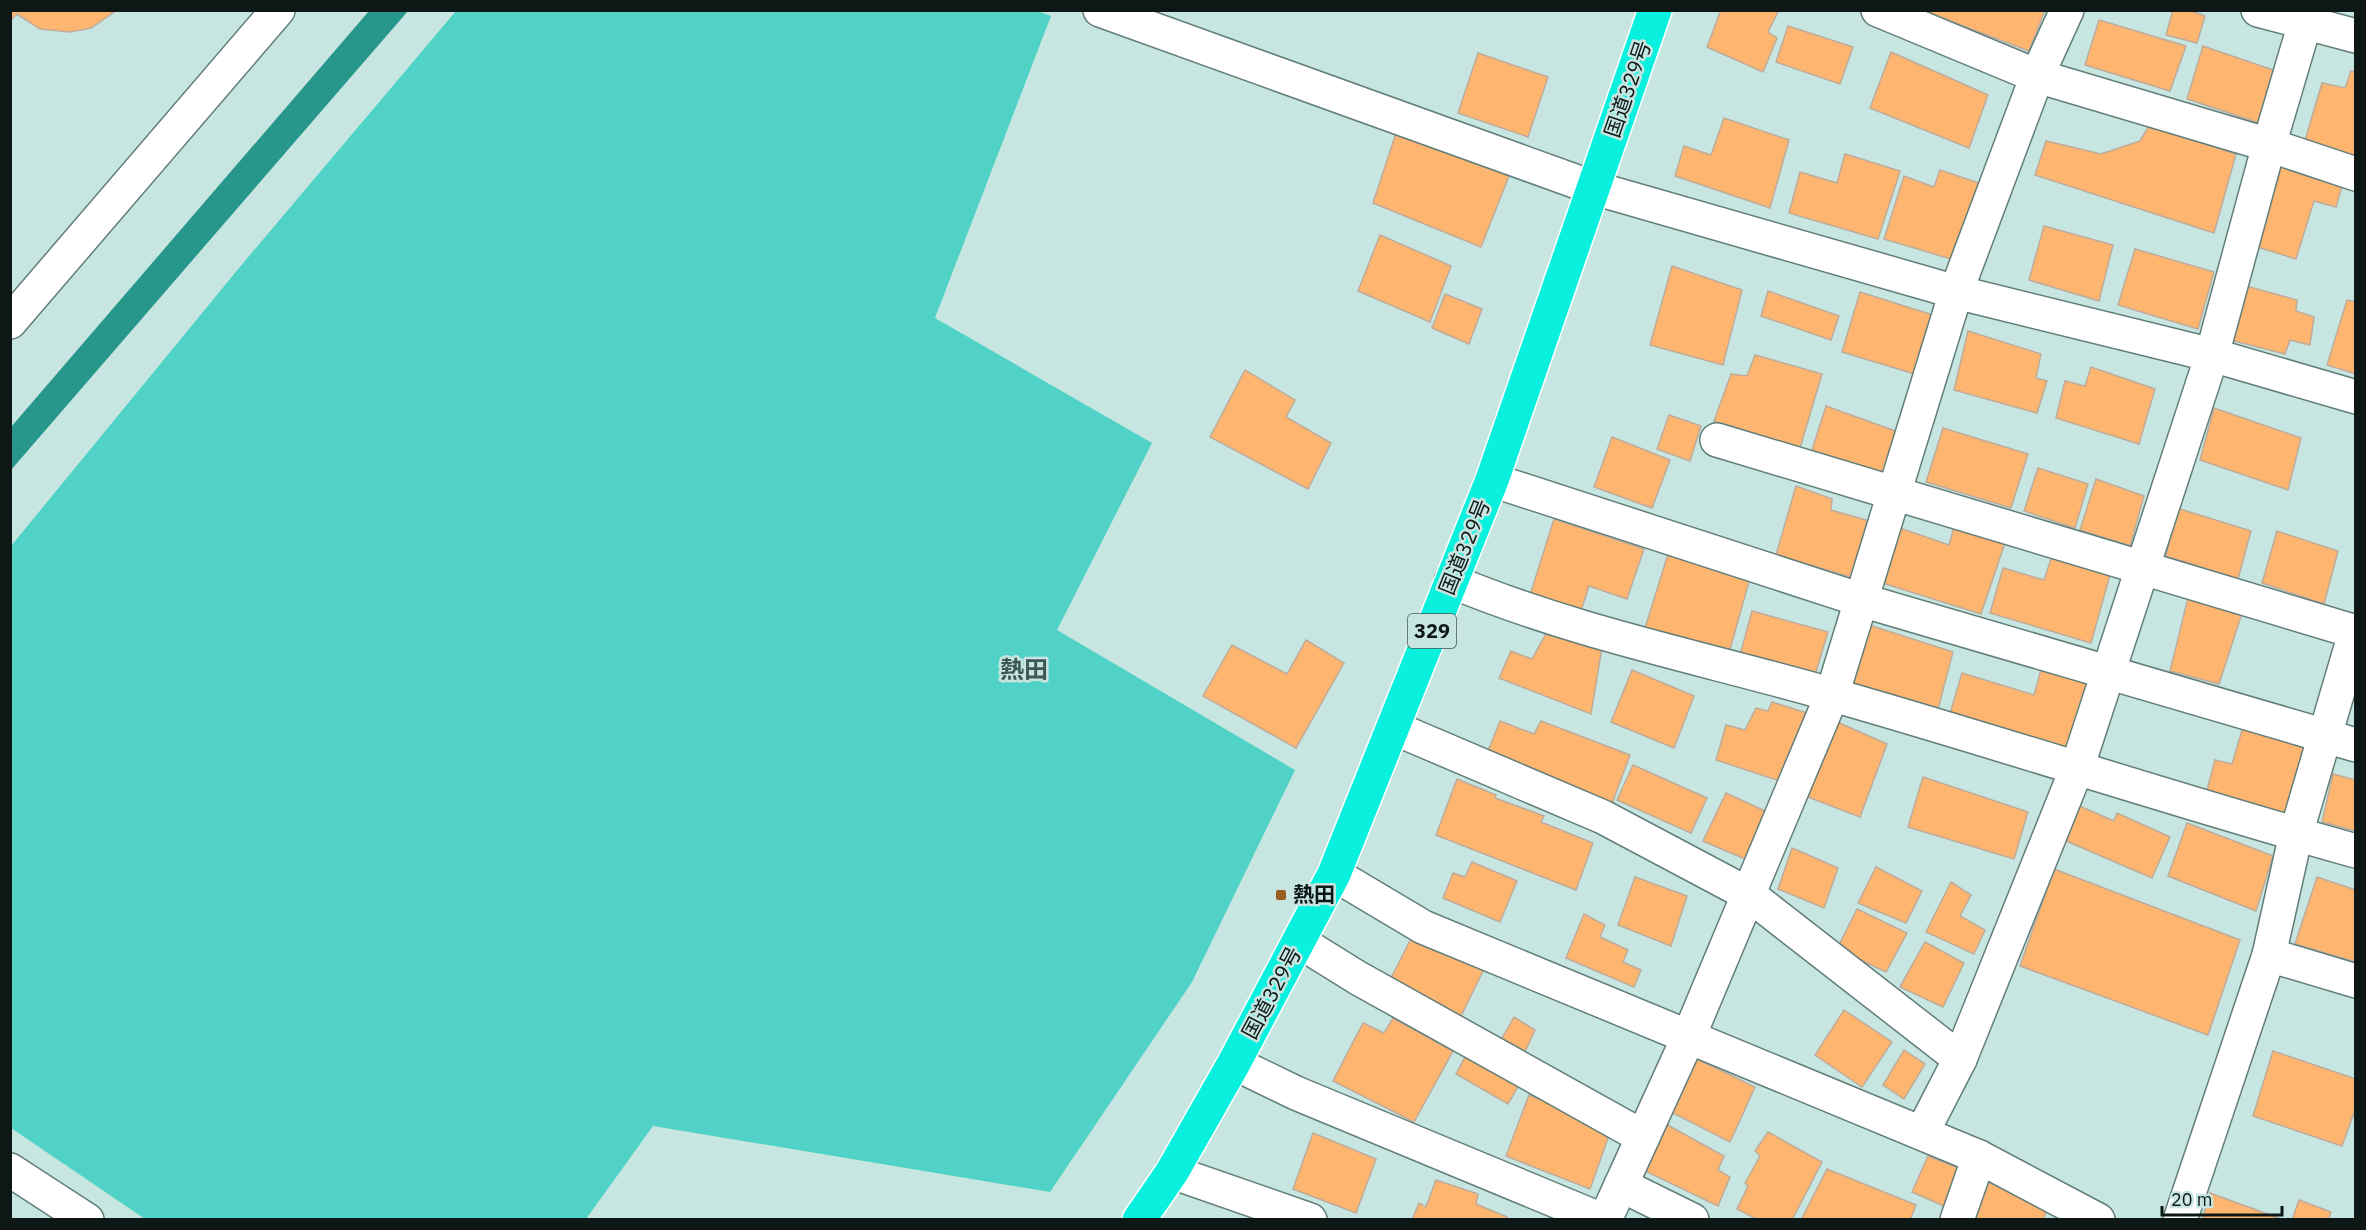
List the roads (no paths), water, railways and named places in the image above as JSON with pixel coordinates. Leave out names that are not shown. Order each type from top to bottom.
[{"type":"highway","name":"国道329号","points":[[1139,1220],[1172,1172],[1234,1063],[1334,874],[1492,480],[1655,10]]},
{"type":"street","points":[[16,306],[278,10]]},
{"type":"street","points":[[1100,10],[1594,188],[1956,292],[2212,355],[2355,397]]},
{"type":"street","points":[[1878,10],[2037,76],[2269,145],[2355,174]]},
{"type":"street","points":[[1234,1063],[1296,1093],[1604,1220],[1689,1036],[1832,695],[1956,292],[2037,76],[2067,10]]},
{"type":"street","points":[[2258,10],[2355,36]]},
{"type":"street","points":[[1922,1133],[1960,1059],[2077,768],[2212,355],[2305,23]]},
{"type":"street","points":[[1717,440],[2355,631],[2296,834],[2269,955],[2180,1220]]},
{"type":"street","points":[[1492,480],[1861,600],[2355,745]]},
{"type":"street","points":[[1451,581],[1576,627],[1832,695],[2355,851]]},
{"type":"street","points":[[1394,728],[1603,818],[1748,894],[1960,1059]]},
{"type":"street","points":[[1334,874],[1423,927],[1979,1157],[2098,1220]]},
{"type":"street","points":[[1300,942],[1358,978],[1643,1137]]},
{"type":"street","points":[[2269,955],[2355,981]]},
{"type":"street","points":[[1957,1220],[1979,1157]]},
{"type":"street","points":[[10,1170],[87,1220]]},
{"type":"street","points":[[1172,1172],[1310,1220]]},
{"type":"street","points":[[1621,1185],[1692,1220]]},
{"type":"place","name":"熱田","points":[[1281,895]]},
{"type":"district","name":"熱田","points":[[1024,670]]}]
